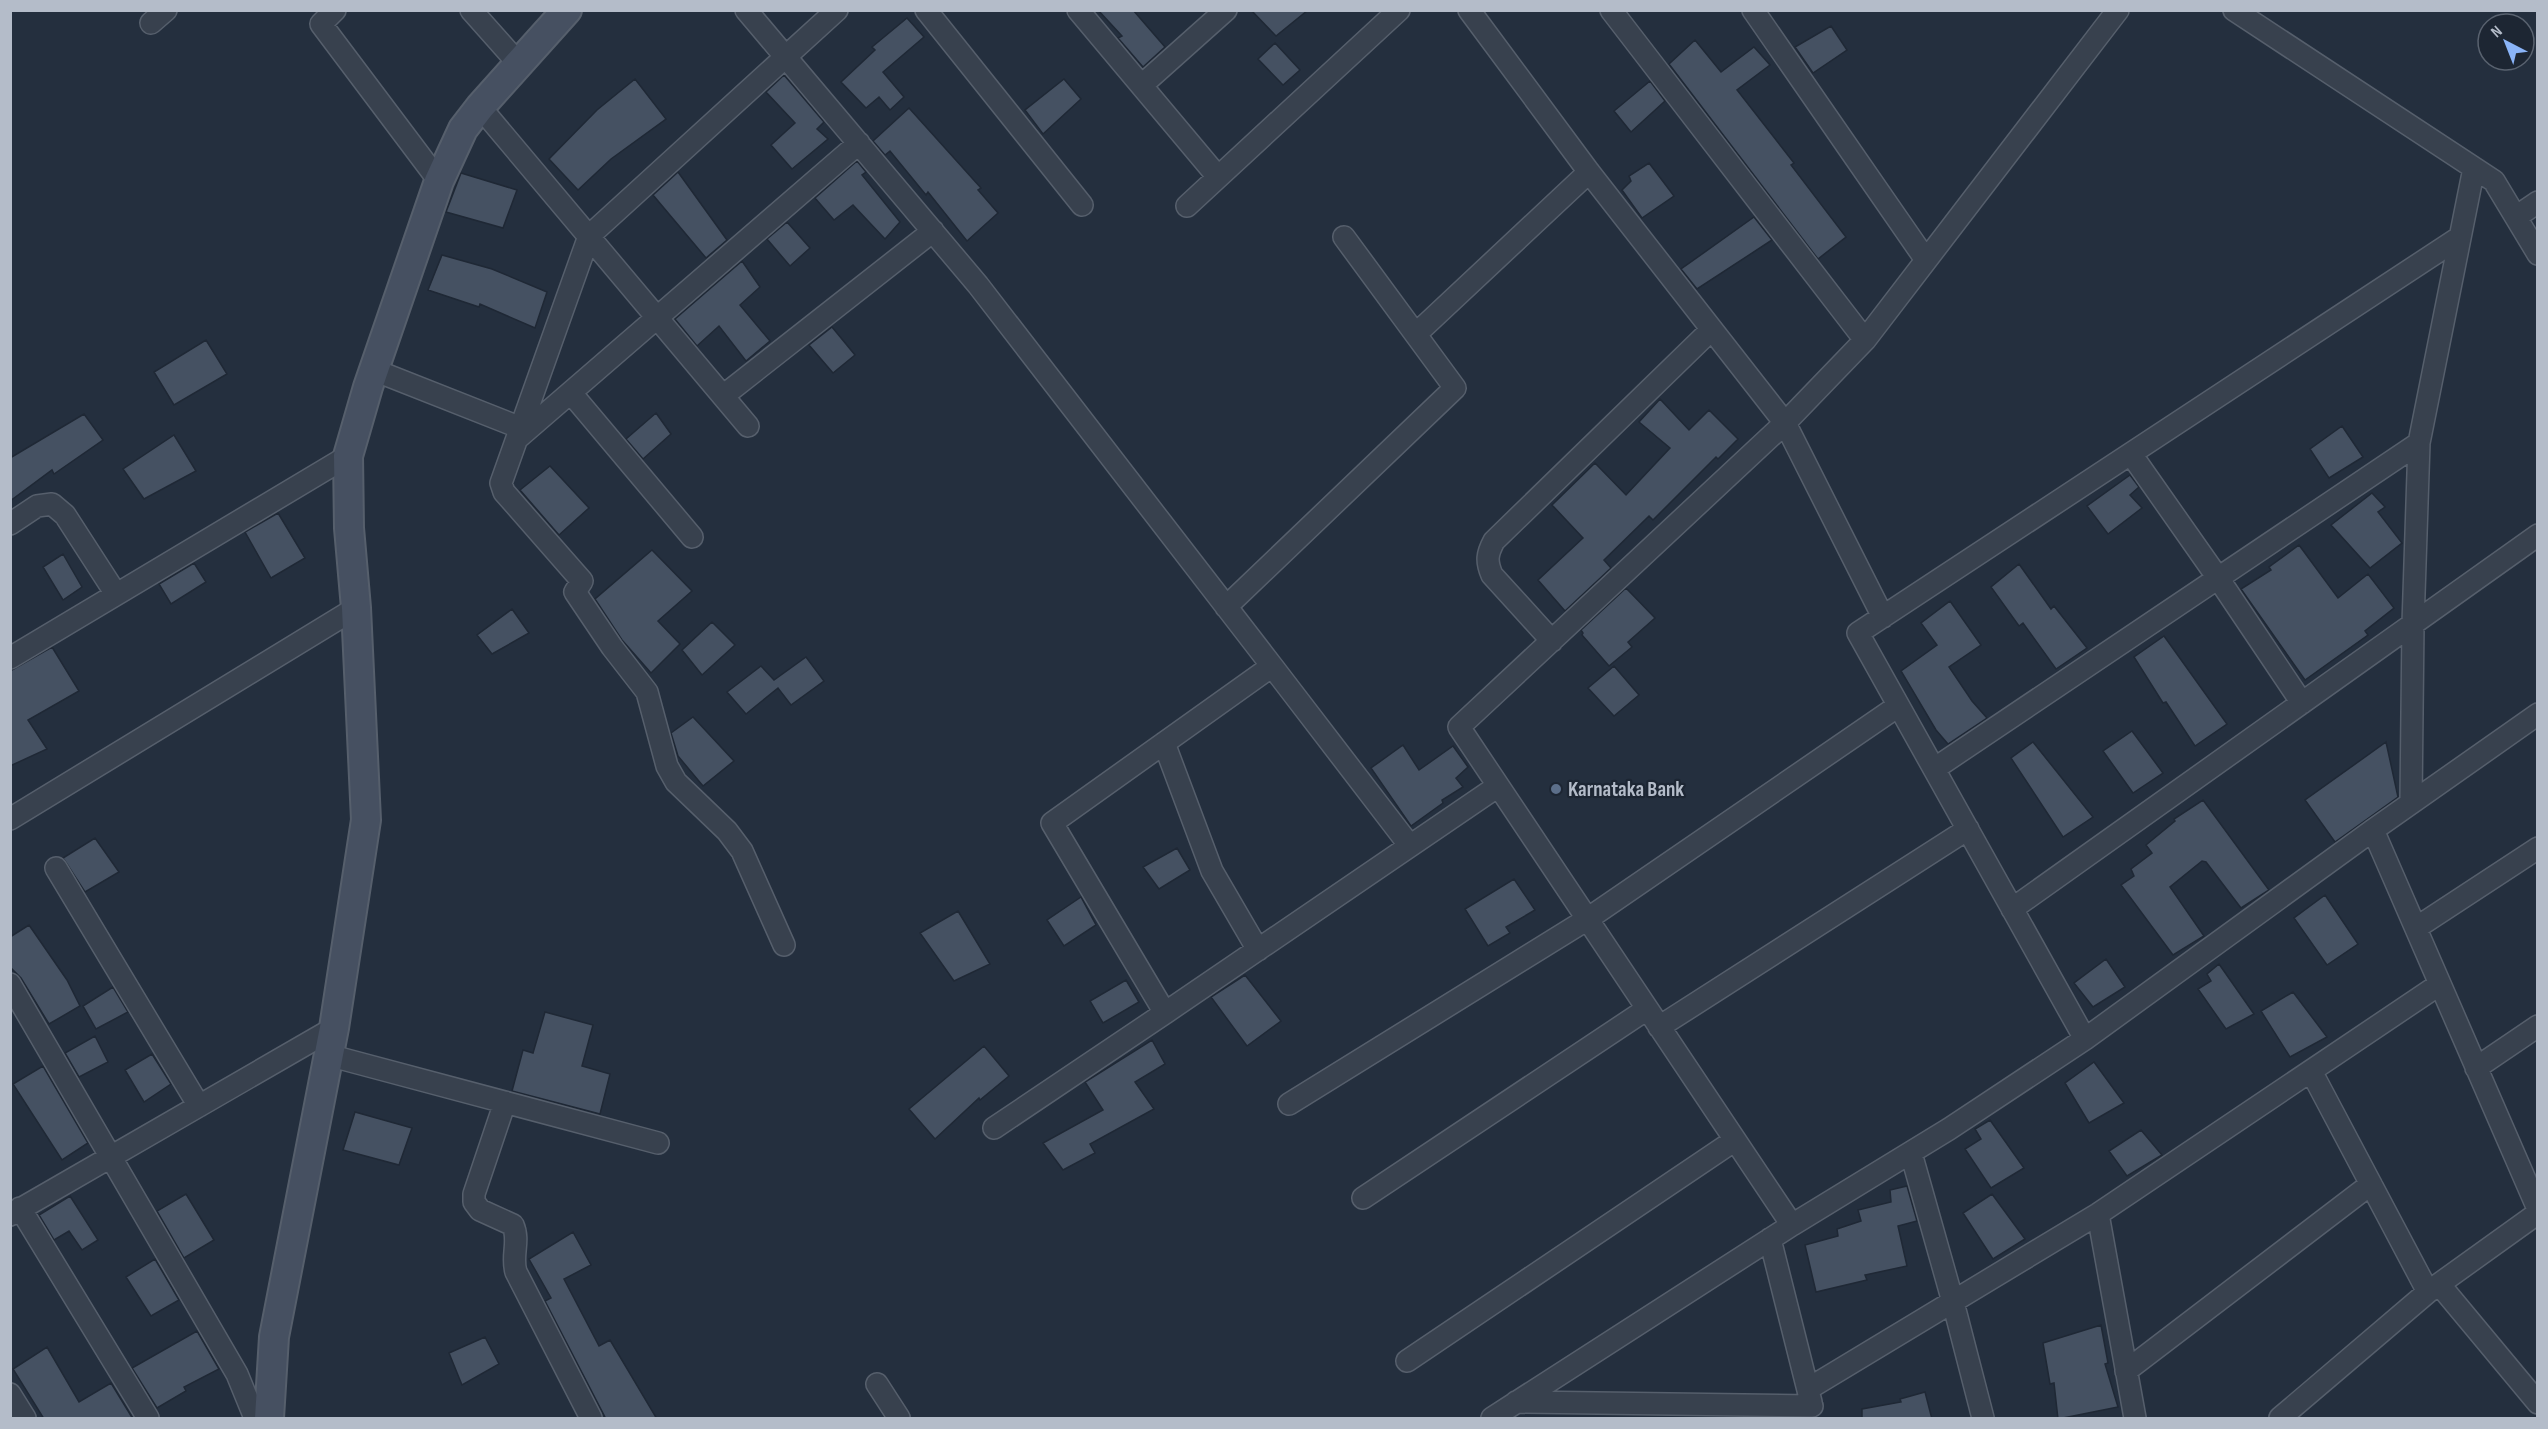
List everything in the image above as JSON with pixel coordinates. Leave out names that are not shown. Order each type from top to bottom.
[{"type":"street","points":[[471,10],[519,64]]},
{"type":"street","points":[[269,1419],[274,1337],[331,1042],[366,820],[356,608],[349,528],[350,448],[371,379],[439,181],[463,129],[567,10]]},
{"type":"street","points":[[746,10],[978,285],[1410,846]]},
{"type":"street","points":[[784,945],[742,851],[727,831],[676,782],[667,766],[647,692],[612,647],[575,592],[582,580],[504,492],[501,483],[589,236],[837,10]]},
{"type":"street","points":[[926,10],[1083,205]]},
{"type":"street","points":[[1078,10],[1218,177]]},
{"type":"street","points":[[1142,85],[1226,10]]},
{"type":"street","points":[[1187,206],[1399,10]]},
{"type":"street","points":[[1469,10],[1589,172],[1785,423],[1883,617]]},
{"type":"street","points":[[1611,10],[1865,340]]},
{"type":"street","points":[[1753,10],[1926,260]]},
{"type":"street","points":[[1792,1225],[1459,727],[1785,423],[1865,340],[1892,308],[1926,260],[2118,10]]},
{"type":"street","points":[[2234,10],[2494,181],[2538,254]]},
{"type":"street","points":[[322,15],[439,181]]},
{"type":"street","points":[[480,107],[748,426]]},
{"type":"street","points":[[520,433],[571,393],[859,143]]},
{"type":"street","points":[[2411,802],[2413,624],[2419,442],[2474,168]]},
{"type":"street","points":[[1416,334],[1589,172]]},
{"type":"street","points":[[2516,217],[2538,202]]},
{"type":"street","points":[[723,396],[933,231]]},
{"type":"street","points":[[1226,607],[1455,388],[1344,237]]},
{"type":"street","points":[[2085,1039],[1858,633],[2460,237]]},
{"type":"street","points":[[1552,641],[1492,575],[1487,553],[1494,540],[1711,330]]},
{"type":"street","points":[[371,379],[520,433]]},
{"type":"street","points":[[571,393],[692,537]]},
{"type":"street","points":[[1934,770],[2419,442]]},
{"type":"street","points":[[10,658],[350,448]]},
{"type":"street","points":[[2131,454],[2302,703]]},
{"type":"street","points":[[10,524],[37,506],[52,504],[65,515],[117,594]]},
{"type":"street","points":[[2012,909],[2538,535]]},
{"type":"street","points":[[10,819],[356,608]]},
{"type":"street","points":[[1166,1013],[1052,823],[1272,666]]},
{"type":"street","points":[[1289,1104],[1586,920],[1898,706]]},
{"type":"street","points":[[1492,1419],[1792,1225],[1911,1153],[2085,1039],[2411,802],[2538,714]]},
{"type":"street","points":[[1164,743],[1212,871],[1258,950]]},
{"type":"street","points":[[994,1128],[1498,786]]},
{"type":"street","points":[[1659,1026],[1968,830]]},
{"type":"street","points":[[2280,1419],[2433,1288],[2538,1211],[2373,830]]},
{"type":"street","points":[[2416,928],[2538,848]]},
{"type":"street","points":[[56,868],[199,1106]]},
{"type":"street","points":[[10,984],[237,1374],[255,1419]]},
{"type":"street","points":[[1516,1402],[1812,1405],[1953,1302],[2098,1214],[2440,984]]},
{"type":"street","points":[[1363,1198],[1647,1009]]},
{"type":"street","points":[[2476,1068],[2538,1026]]},
{"type":"street","points":[[148,1419],[15,1212],[199,1106],[331,1042],[506,1102],[658,1143]]},
{"type":"street","points":[[2311,1071],[2371,1184],[2433,1288],[2538,1403]]},
{"type":"street","points":[[506,1102],[474,1194],[474,1202],[480,1210],[513,1226],[517,1235],[513,1261],[516,1272],[591,1419]]},
{"type":"street","points":[[1407,1361],[1735,1140]]},
{"type":"street","points":[[1911,1153],[1983,1419]]},
{"type":"street","points":[[2126,1371],[2371,1184]]},
{"type":"street","points":[[2098,1214],[2135,1419]]},
{"type":"street","points":[[1770,1239],[1812,1405]]},
{"type":"street","points":[[877,1384],[899,1419]]},
{"type":"street","points":[[10,1394],[25,1419]]},
{"type":"building","points":[[1098,10],[1133,10],[1165,47],[1143,67],[1118,38],[1122,36]]},
{"type":"building","points":[[1251,10],[1308,10],[1276,36]]},
{"type":"building","points":[[907,18],[924,37],[883,72],[904,97],[890,110],[879,97],[866,108],[841,82],[875,50],[872,47]]},
{"type":"building","points":[[1831,26],[1847,50],[1813,73],[1795,47]]},
{"type":"building","points":[[1695,40],[1721,72],[1754,47],[1770,65],[1737,90],[1794,163],[1791,165],[1846,237],[1818,259],[1669,64]]},
{"type":"building","points":[[1275,43],[1300,70],[1283,85],[1258,59]]},
{"type":"building","points":[[784,75],[824,122],[817,129],[828,139],[792,169],[771,145],[795,123],[766,92]]},
{"type":"building","points":[[635,79],[666,119],[611,159],[578,190],[549,159],[597,110]]},
{"type":"building","points":[[1064,79],[1081,99],[1043,134],[1025,110]]},
{"type":"building","points":[[1650,81],[1665,101],[1631,132],[1614,111]]},
{"type":"building","points":[[909,108],[981,188],[978,190],[998,213],[967,241],[928,192],[926,195],[890,151],[885,155],[873,141]]},
{"type":"building","points":[[857,161],[866,172],[862,175],[900,222],[885,239],[853,205],[834,220],[815,198]]},
{"type":"building","points":[[1649,163],[1674,196],[1642,218],[1622,190],[1631,181],[1629,176]]},
{"type":"building","points":[[678,172],[727,240],[706,258],[653,195]]},
{"type":"building","points":[[461,173],[517,190],[503,228],[446,212]]},
{"type":"building","points":[[1754,217],[1772,240],[1697,289],[1681,269]]},
{"type":"building","points":[[787,222],[810,248],[790,266],[767,239]]},
{"type":"building","points":[[442,255],[492,269],[547,292],[535,328],[480,304],[479,307],[428,290]]},
{"type":"building","points":[[742,261],[760,287],[740,305],[770,341],[746,361],[719,326],[697,346],[675,319]]},
{"type":"building","points":[[832,327],[855,355],[833,373],[809,345]]},
{"type":"building","points":[[206,340],[227,374],[174,405],[154,372]]},
{"type":"building","points":[[1660,399],[1689,430],[1709,410],[1738,439],[1718,459],[1716,457],[1653,520],[1649,516],[1604,560],[1611,568],[1565,611],[1538,580],[1583,538],[1552,505],[1595,463],[1626,495],[1670,448],[1639,422]]},
{"type":"building","points":[[656,413],[671,434],[643,459],[626,439]]},
{"type":"building","points":[[84,414],[103,440],[54,474],[52,470],[10,501],[10,458]]},
{"type":"building","points":[[2342,426],[2363,457],[2329,478],[2310,449]]},
{"type":"building","points":[[174,435],[196,471],[144,499],[123,469]]},
{"type":"building","points":[[550,466],[589,508],[559,535],[520,490]]},
{"type":"building","points":[[2130,475],[2139,487],[2130,495],[2142,508],[2108,534],[2087,506]]},
{"type":"building","points":[[2372,493],[2385,507],[2378,512],[2402,543],[2370,568],[2331,525]]},
{"type":"building","points":[[278,513],[305,558],[271,578],[245,532]]},
{"type":"building","points":[[2299,545],[2338,598],[2368,574],[2394,608],[2365,631],[2368,635],[2305,680],[2241,589],[2271,570],[2269,567]]},
{"type":"building","points":[[652,550],[692,591],[658,621],[680,644],[651,673],[622,640],[595,599]]},
{"type":"building","points":[[63,554],[82,587],[63,600],[43,567]]},
{"type":"building","points":[[194,563],[206,582],[171,604],[159,584]]},
{"type":"building","points":[[2019,564],[2051,609],[2054,606],[2087,648],[2056,669],[2023,623],[2019,626],[1991,587]]},
{"type":"building","points":[[1626,588],[1655,618],[1628,642],[1632,647],[1609,666],[1582,635],[1581,630]]},
{"type":"building","points":[[1950,601],[1981,645],[1949,667],[1972,701],[1987,718],[1948,744],[1936,730],[1901,671],[1937,645],[1921,623]]},
{"type":"building","points":[[512,609],[529,633],[492,654],[477,635]]},
{"type":"building","points":[[712,622],[735,645],[702,675],[682,650]]},
{"type":"building","points":[[2164,636],[2227,724],[2195,746],[2166,702],[2163,703],[2134,657]]},
{"type":"building","points":[[52,647],[79,691],[28,720],[47,749],[10,766],[10,671]]},
{"type":"building","points":[[806,657],[824,681],[791,705],[778,688],[746,714],[727,692],[761,666],[774,680]]},
{"type":"building","points":[[1614,666],[1639,695],[1614,716],[1588,688]]},
{"type":"building","points":[[693,717],[734,761],[703,786],[678,756],[671,733]]},
{"type":"building","points":[[2132,731],[2163,773],[2133,793],[2103,751]]},
{"type":"building","points":[[2033,742],[2093,817],[2063,837],[2011,758]]},
{"type":"building","points":[[2386,742],[2398,797],[2335,842],[2305,800]]},
{"type":"building","points":[[1403,745],[1419,770],[1453,746],[1468,767],[1456,778],[1463,787],[1442,800],[1443,803],[1411,826],[1371,768]]},
{"type":"building","points":[[2203,800],[2269,890],[2241,908],[2206,862],[2202,861],[2170,887],[2204,936],[2173,955],[2121,885],[2134,876],[2131,869],[2152,853],[2146,845],[2175,821],[2174,819]]},
{"type":"building","points":[[95,838],[119,872],[85,892],[63,858]]},
{"type":"building","points":[[1177,848],[1190,870],[1159,889],[1143,867]]},
{"type":"building","points":[[1514,879],[1535,910],[1506,927],[1510,933],[1488,946],[1465,909]]},
{"type":"building","points":[[2325,895],[2358,944],[2327,965],[2294,918]]},
{"type":"building","points":[[1081,897],[1096,925],[1064,946],[1047,920]]},
{"type":"building","points":[[958,911],[990,964],[954,981],[920,933]]},
{"type":"building","points":[[29,925],[67,980],[80,1006],[49,1024],[21,978],[10,967],[10,937]]},
{"type":"building","points":[[2106,959],[2125,987],[2093,1007],[2074,983]]},
{"type":"building","points":[[2219,964],[2254,1014],[2226,1029],[2198,989],[2211,981],[2207,974]]},
{"type":"building","points":[[1245,975],[1281,1021],[1247,1046],[1211,997]]},
{"type":"building","points":[[1126,980],[1139,1002],[1103,1023],[1090,1001]]},
{"type":"building","points":[[113,987],[128,1012],[96,1029],[83,1006]]},
{"type":"building","points":[[2293,992],[2327,1037],[2290,1057],[2261,1011]]},
{"type":"building","points":[[545,1012],[593,1025],[582,1066],[610,1074],[600,1114],[512,1091],[523,1050],[533,1053]]},
{"type":"building","points":[[95,1036],[108,1062],[79,1077],[65,1053]]},
{"type":"building","points":[[1152,1040],[1165,1064],[1135,1082],[1154,1109],[1090,1144],[1095,1153],[1063,1170],[1043,1143],[1103,1110],[1085,1082]]},
{"type":"building","points":[[984,1046],[1009,1076],[980,1100],[979,1098],[935,1139],[909,1109]]},
{"type":"building","points":[[152,1054],[171,1084],[144,1102],[125,1070]]},
{"type":"building","points":[[2094,1062],[2124,1103],[2089,1123],[2065,1083]]},
{"type":"building","points":[[43,1066],[88,1143],[62,1160],[13,1084]]},
{"type":"building","points":[[355,1112],[412,1128],[399,1165],[343,1150]]},
{"type":"building","points":[[1990,1120],[2024,1168],[1991,1188],[1965,1149],[1981,1139],[1975,1129]]},
{"type":"building","points":[[2141,1130],[2162,1155],[2127,1176],[2109,1151]]},
{"type":"building","points":[[1907,1186],[1917,1221],[1898,1226],[1907,1266],[1865,1275],[1867,1280],[1816,1292],[1805,1245],[1838,1236],[1837,1229],[1861,1221],[1858,1210],[1891,1202],[1890,1190]]},
{"type":"building","points":[[186,1194],[214,1240],[184,1258],[157,1211]]},
{"type":"building","points":[[1992,1194],[2025,1239],[1993,1259],[1963,1213]]},
{"type":"building","points":[[70,1196],[98,1240],[82,1250],[69,1231],[54,1240],[39,1215]]},
{"type":"building","points":[[573,1232],[591,1265],[564,1279],[599,1346],[610,1340],[657,1419],[606,1419],[545,1301],[551,1298],[529,1259]]},
{"type":"building","points":[[155,1259],[179,1300],[151,1316],[126,1277]]},
{"type":"building","points":[[2101,1325],[2108,1363],[2105,1364],[2118,1407],[2058,1419],[2054,1383],[2050,1384],[2043,1343]]},
{"type":"building","points":[[197,1331],[219,1369],[184,1387],[186,1391],[157,1408],[132,1368]]},
{"type":"building","points":[[485,1337],[499,1364],[462,1385],[449,1353]]},
{"type":"building","points":[[47,1347],[79,1402],[111,1383],[133,1419],[44,1419],[13,1369]]},
{"type":"building","points":[[1925,1392],[1932,1419],[1862,1419],[1862,1409],[1901,1402],[1900,1399]]},
{"type":"place","name":"Karnataka Bank","points":[[1556,789]]}]
